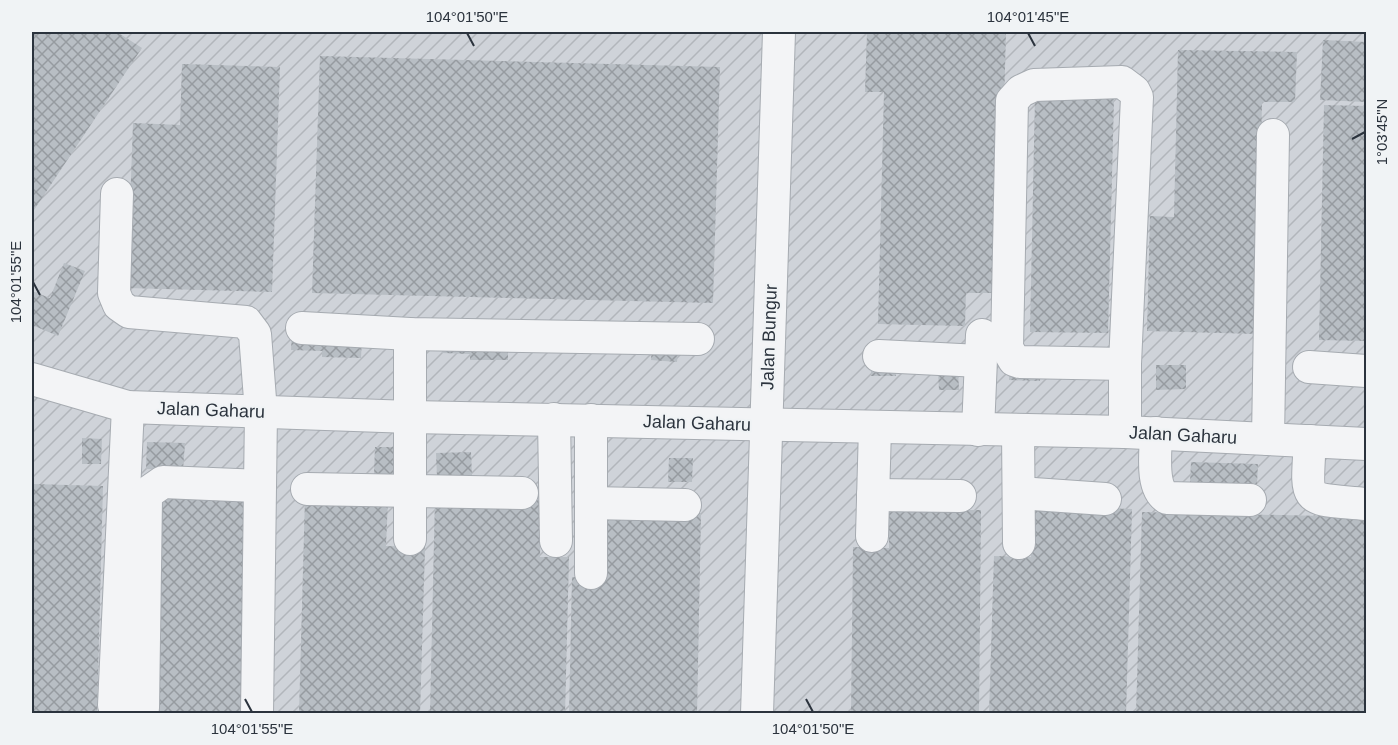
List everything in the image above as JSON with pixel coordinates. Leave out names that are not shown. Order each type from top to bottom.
[{"type":"street","name":"Jalan Bungur","points":[[757,714],[779,32]]},
{"type":"street","points":[[1125,364],[1020,362],[1014,360],[1007,348],[1012,101],[1021,91],[1034,84],[1122,82],[1134,91],[1137,97],[1125,364],[1125,432]]},
{"type":"street","points":[[1268,439],[1273,135]]},
{"type":"street","points":[[117,194],[114,293],[119,304],[129,312],[246,322],[255,334],[261,412],[257,714]]},
{"type":"street","points":[[302,328],[410,334],[698,339]]},
{"type":"street","points":[[410,334],[410,539]]},
{"type":"street","points":[[879,357],[981,348],[978,430]]},
{"type":"street","points":[[1309,367],[1366,371]]},
{"type":"street","name":"Jalan Gaharu","points":[[32,379],[128,406],[411,417],[1125,432],[1366,444]]},
{"type":"street","points":[[128,406],[128,707],[146,498],[157,485],[170,481],[260,486]]},
{"type":"street","points":[[554,419],[556,540]]},
{"type":"street","points":[[591,420],[591,573]]},
{"type":"street","points":[[873,537],[874,427]]},
{"type":"street","points":[[1018,430],[1019,543]]},
{"type":"street","points":[[1156,433],[1158,486],[1167,498],[1250,500]]},
{"type":"street","points":[[1310,441],[1307,487],[1311,495],[1318,499],[1366,504]]},
{"type":"street","points":[[307,489],[522,492]]},
{"type":"street","points":[[1018,493],[1105,499]]},
{"type":"street","points":[[873,495],[960,496]]},
{"type":"street","points":[[591,503],[685,505]]},
{"type":"shaded area","points":[[32,32],[1366,32],[1366,713],[32,713]]},
{"type":"building","points":[[32,32],[117,32],[142,48],[32,213]]},
{"type":"building","points":[[867,32],[1006,32],[999,293],[966,293],[965,326],[878,324],[884,92],[865,92]]},
{"type":"building","points":[[1323,40],[1366,42],[1366,102],[1320,100]]},
{"type":"building","points":[[1178,50],[1297,52],[1295,102],[1262,102],[1257,334],[1147,331],[1150,216],[1174,217]]},
{"type":"building","points":[[320,56],[720,67],[713,303],[312,293]]},
{"type":"building","points":[[182,64],[280,67],[272,292],[127,288],[133,123],[180,125]]},
{"type":"building","points":[[1035,97],[1114,98],[1108,333],[1030,332]]},
{"type":"building","points":[[1324,105],[1366,106],[1366,341],[1319,340]]},
{"type":"building","points":[[64,263],[85,271],[58,336],[32,325],[32,291],[50,298]]},
{"type":"building","points":[[292,329],[362,338],[361,358],[322,357],[322,351],[291,350]]},
{"type":"building","points":[[442,335],[508,340],[508,360],[470,360],[470,354],[442,353]]},
{"type":"building","points":[[652,339],[679,340],[677,362],[651,360]]},
{"type":"building","points":[[871,358],[896,358],[896,376],[871,376]]},
{"type":"building","points":[[1010,363],[1041,363],[1040,381],[1009,380]]},
{"type":"building","points":[[1156,365],[1186,365],[1186,389],[1156,390]]},
{"type":"building","points":[[958,370],[959,390],[939,390],[938,371]]},
{"type":"building","points":[[82,438],[102,439],[101,464],[82,464]]},
{"type":"building","points":[[147,442],[185,443],[183,470],[146,469]]},
{"type":"building","points":[[375,447],[394,447],[393,474],[374,474]]},
{"type":"building","points":[[471,452],[472,476],[437,477],[436,453]]},
{"type":"building","points":[[669,458],[693,458],[692,482],[668,482]]},
{"type":"building","points":[[1191,462],[1258,464],[1257,484],[1190,482]]},
{"type":"building","points":[[32,484],[103,486],[97,714],[32,714]]},
{"type":"building","points":[[162,493],[246,495],[241,714],[156,714]]},
{"type":"building","points":[[305,498],[388,500],[386,546],[425,547],[420,714],[299,714]]},
{"type":"building","points":[[435,498],[541,500],[540,557],[569,557],[565,714],[430,714]]},
{"type":"building","points":[[1033,506],[1132,509],[1126,714],[989,714],[994,556],[1031,557]]},
{"type":"building","points":[[889,510],[981,510],[979,714],[851,714],[853,547],[889,548]]},
{"type":"building","points":[[607,511],[701,513],[697,714],[569,714],[572,577],[605,578]]},
{"type":"building","points":[[1142,512],[1366,517],[1366,714],[1136,714]]}]
